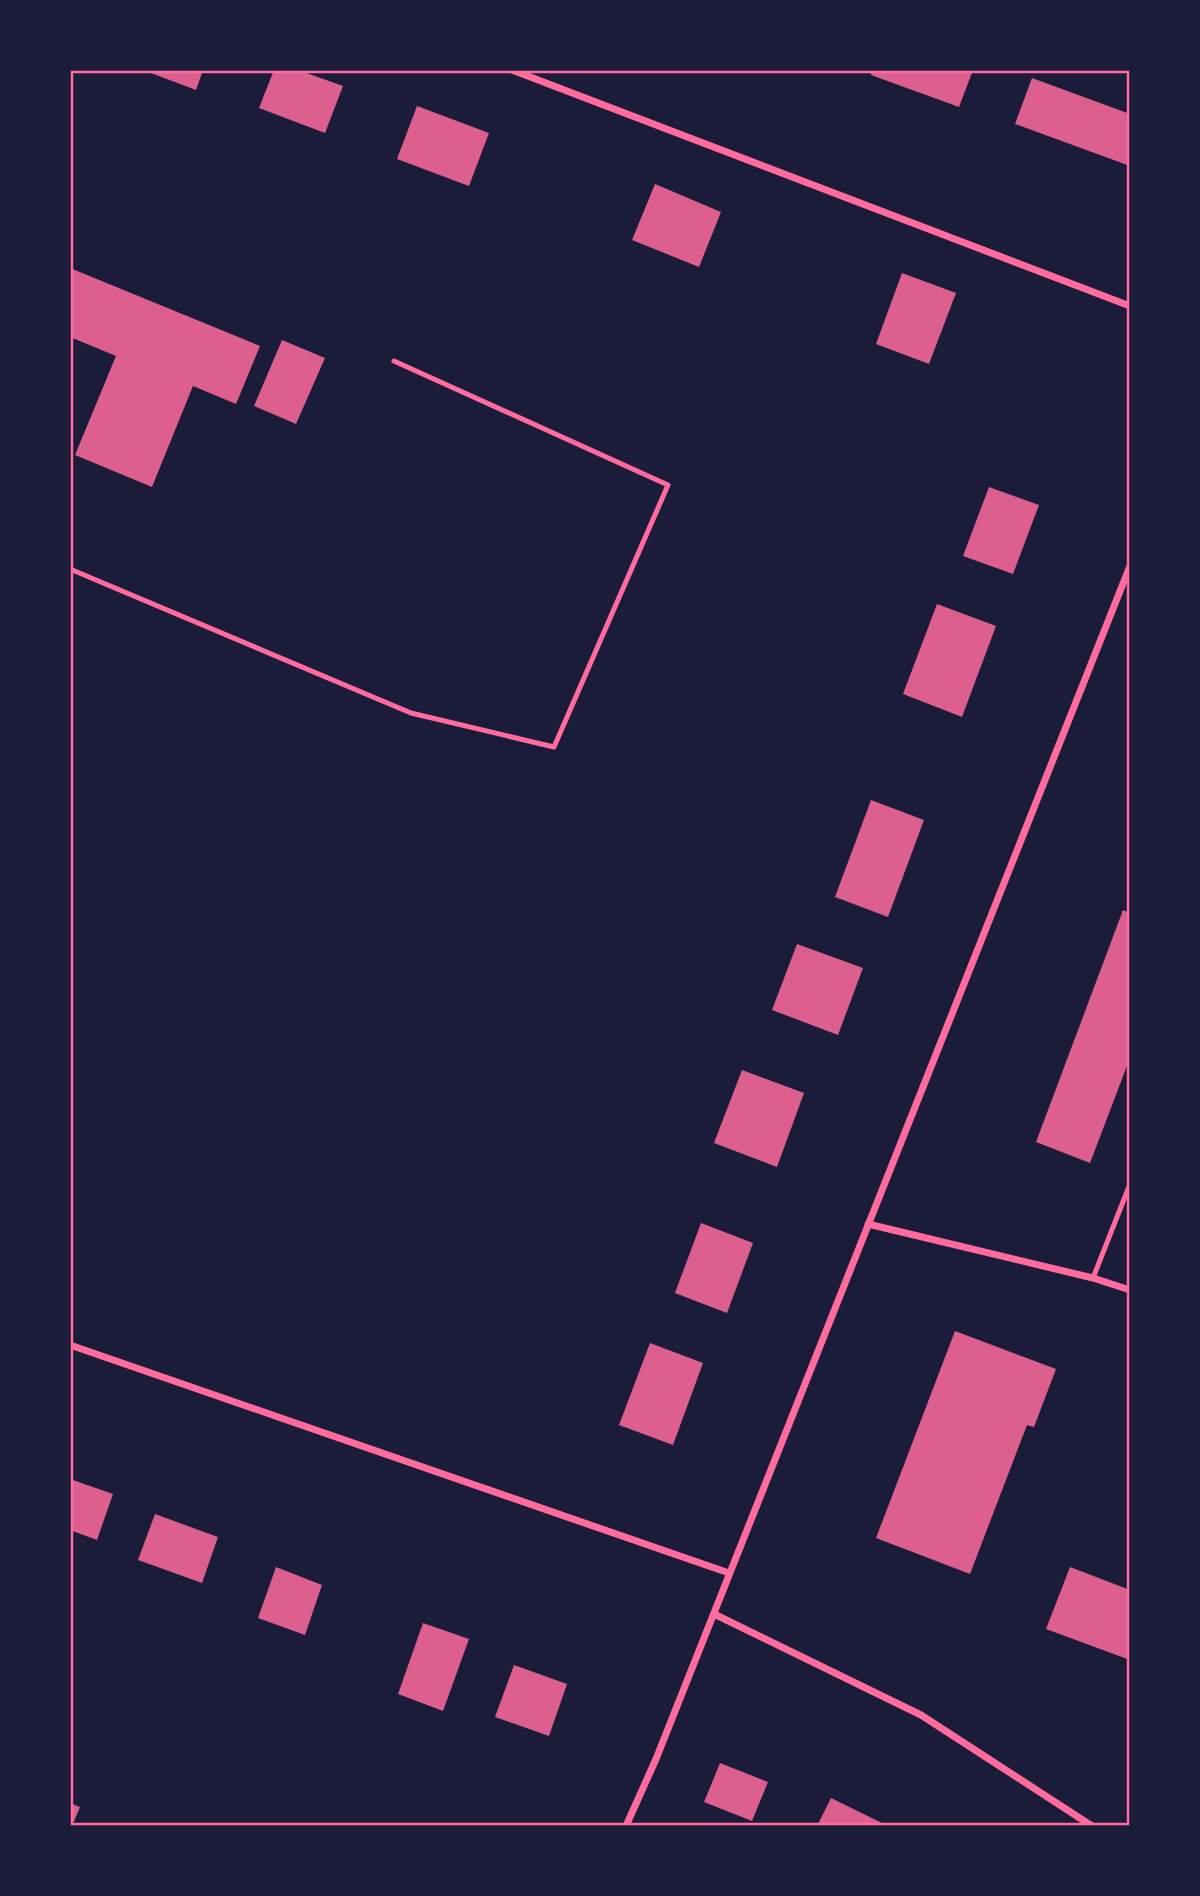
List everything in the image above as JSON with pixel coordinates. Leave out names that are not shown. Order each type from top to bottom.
[{"type":"street","points":[[512,70],[1130,306]]},
{"type":"street","points":[[626,1826],[714,1614],[1130,566]]},
{"type":"street","points":[[868,1224],[1130,1290]]},
{"type":"street","points":[[70,1345],[729,1573]]},
{"type":"street","points":[[714,1614],[921,1715],[1092,1826]]},
{"type":"lane","points":[[70,569],[411,713],[554,747],[668,485],[394,361]]},
{"type":"lane","points":[[1093,1279],[1130,1184]]},
{"type":"building","points":[[143,70],[203,70],[196,90]]},
{"type":"building","points":[[274,70],[298,70],[343,86],[325,133],[259,108]]},
{"type":"building","points":[[872,70],[973,70],[959,107],[871,75]]},
{"type":"building","points":[[1032,78],[1130,114],[1130,166],[1015,124]]},
{"type":"building","points":[[417,106],[489,133],[469,186],[397,159]]},
{"type":"building","points":[[655,184],[721,212],[699,267],[632,240]]},
{"type":"building","points":[[70,268],[260,346],[236,404],[193,386],[152,487],[75,455],[116,356],[70,337]]},
{"type":"building","points":[[902,273],[956,293],[929,364],[876,344]]},
{"type":"building","points":[[282,340],[325,358],[296,424],[254,406]]},
{"type":"building","points":[[989,487],[1039,505],[1013,574],[963,556]]},
{"type":"building","points":[[937,604],[996,626],[962,717],[903,694]]},
{"type":"building","points":[[871,800],[924,820],[888,917],[835,897]]},
{"type":"building","points":[[1123,910],[1130,913],[1130,1058],[1090,1163],[1036,1142]]},
{"type":"building","points":[[797,944],[863,968],[838,1035],[772,1010]]},
{"type":"building","points":[[742,1070],[804,1093],[777,1167],[714,1143]]},
{"type":"building","points":[[701,1223],[753,1243],[727,1313],[675,1293]]},
{"type":"building","points":[[955,1331],[1056,1369],[1034,1427],[1027,1425],[970,1574],[876,1538]]},
{"type":"building","points":[[650,1343],[703,1363],[673,1445],[619,1425]]},
{"type":"building","points":[[70,1479],[113,1494],[97,1540],[70,1530]]},
{"type":"building","points":[[155,1514],[218,1537],[202,1583],[138,1560]]},
{"type":"building","points":[[276,1567],[322,1585],[305,1635],[258,1618]]},
{"type":"building","points":[[1070,1567],[1130,1590],[1130,1660],[1046,1629]]},
{"type":"building","points":[[423,1623],[469,1639],[443,1711],[398,1694]]},
{"type":"building","points":[[514,1665],[567,1684],[549,1736],[495,1717]]},
{"type":"building","points":[[720,1763],[768,1782],[752,1821],[704,1802]]},
{"type":"building","points":[[831,1798],[888,1826],[817,1826]]},
{"type":"building","points":[[70,1803],[80,1807],[72,1826],[70,1826]]}]
